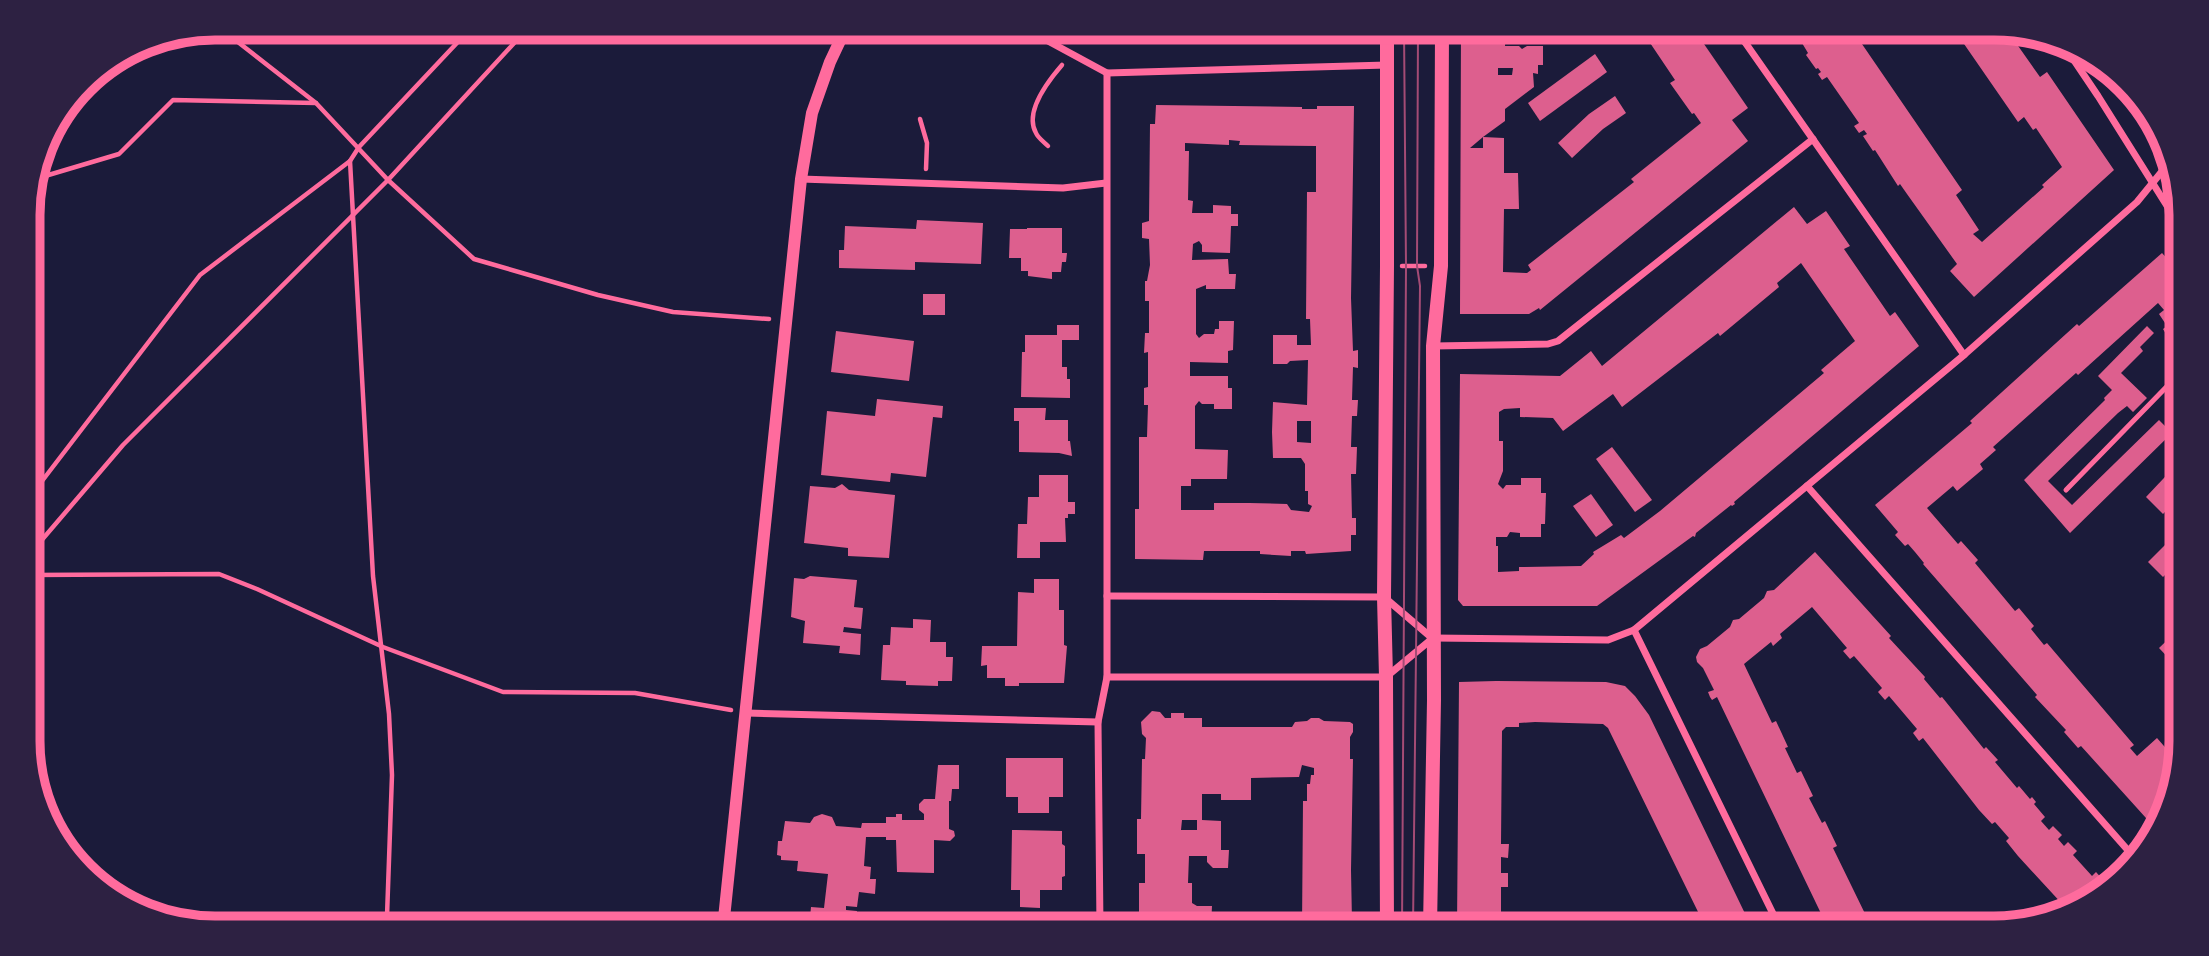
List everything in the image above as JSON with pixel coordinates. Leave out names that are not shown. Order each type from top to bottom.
[{"type":"main road","points":[[1387,40],[1384,597],[1387,677],[1387,915]]},
{"type":"main road","points":[[1430,915],[1433,346],[1441,266],[1442,40]]},
{"type":"street","points":[[724,916],[801,179],[813,113],[840,40]]},
{"type":"street","points":[[1047,40],[1107,73],[1387,65]]},
{"type":"street","points":[[1743,40],[1964,355]]},
{"type":"street","points":[[2074,60],[2168,207]]},
{"type":"street","points":[[1100,916],[1098,722],[1107,677],[1107,73]]},
{"type":"street","points":[[1433,346],[1548,344],[1558,341],[1813,139]]},
{"type":"street","points":[[1107,596],[1384,597],[1433,638],[1608,640],[1634,630],[1964,355],[2137,202],[2163,170]]},
{"type":"street","points":[[801,179],[1063,188],[1106,183]]},
{"type":"street","points":[[1807,486],[2129,851]]},
{"type":"street","points":[[1634,630],[1774,915]]},
{"type":"street","points":[[1107,677],[1387,677],[1433,638]]},
{"type":"street","points":[[747,713],[1098,722]]},
{"type":"lane","points":[[2066,490],[2169,384]]},
{"type":"path","points":[[235,40],[316,103],[388,180],[474,259],[598,295],[673,312],[786,320]]},
{"type":"path","points":[[40,483],[200,275],[349,161],[460,40]]},
{"type":"path","points":[[40,542],[124,445],[388,180],[517,40]]},
{"type":"path","points":[[1048,146],[1035,132],[1035,112],[1049,81],[1071,53]]},
{"type":"path","points":[[45,176],[119,154],[173,100],[316,103]]},
{"type":"path","points":[[920,119],[927,143],[924,183]]},
{"type":"path","points":[[349,161],[373,576],[390,714],[392,775],[387,916]]},
{"type":"path","points":[[1387,266],[1441,266]]},
{"type":"path","points":[[40,575],[219,574],[383,647],[503,692],[635,693],[747,713]]},
{"type":"building","points":[[1461,40],[1505,40],[1505,46],[1519,46],[1522,49],[1527,46],[1543,46],[1543,65],[1538,65],[1538,74],[1533,73],[1534,87],[1505,109],[1505,121],[1483,137],[1504,138],[1504,173],[1518,173],[1519,209],[1504,209],[1503,272],[1527,273],[1531,270],[1528,265],[1634,182],[1631,179],[1701,123],[1670,83],[1675,80],[1648,40],[1706,40],[1704,44],[1748,108],[1732,120],[1748,141],[1540,310],[1539,308],[1529,314],[1460,314]],"holes":[[[1498,68],[1513,68],[1512,75],[1498,75]],[[1483,137],[1483,148],[1470,148]]]},
{"type":"building","points":[[1800,40],[1859,40],[1962,190],[1956,195],[1979,230],[1973,234],[1982,242],[2044,187],[2042,185],[2062,167],[2036,128],[2033,130],[2024,117],[2018,122],[1961,40],[2015,42],[2040,77],[2047,72],[2114,170],[1974,297],[1950,271],[1957,264],[1900,184],[1898,186],[1875,150],[1873,151],[1863,136],[1867,134],[1864,130],[1859,133],[1854,126],[1859,123],[1827,77],[1822,80],[1818,74],[1821,72],[1806,55],[1808,53]]},
{"type":"building","points":[[1595,54],[1607,72],[1540,121],[1528,103]]},
{"type":"building","points":[[1615,96],[1626,113],[1603,129],[1572,158],[1558,143],[1589,114]]},
{"type":"building","points":[[1156,105],[1302,109],[1317,109],[1317,106],[1354,106],[1351,298],[1353,351],[1358,350],[1358,368],[1353,367],[1352,400],[1358,400],[1357,416],[1352,416],[1351,447],[1357,447],[1356,474],[1351,474],[1352,518],[1356,518],[1356,535],[1351,535],[1351,551],[1306,554],[1305,551],[1291,551],[1291,556],[1260,554],[1260,551],[1204,551],[1203,560],[1135,559],[1135,509],[1139,509],[1139,437],[1147,437],[1148,405],[1144,405],[1144,388],[1148,387],[1148,352],[1144,353],[1145,333],[1149,333],[1149,301],[1145,301],[1145,281],[1150,265],[1149,239],[1142,238],[1142,223],[1149,221],[1150,124],[1155,124]],"holes":[[[1229,140],[1240,141],[1239,145],[1316,146],[1316,192],[1307,192],[1306,319],[1310,319],[1311,345],[1297,345],[1297,335],[1273,335],[1273,364],[1308,360],[1307,405],[1273,402],[1272,432],[1273,458],[1301,458],[1305,464],[1305,491],[1308,491],[1308,504],[1312,506],[1309,512],[1291,510],[1287,504],[1249,503],[1214,503],[1214,510],[1181,510],[1181,486],[1191,486],[1191,479],[1227,479],[1228,450],[1195,449],[1195,406],[1199,401],[1202,404],[1214,404],[1214,409],[1232,409],[1232,388],[1228,388],[1228,376],[1190,376],[1190,362],[1228,363],[1228,351],[1233,350],[1234,321],[1219,321],[1219,329],[1215,329],[1214,334],[1204,334],[1199,338],[1196,334],[1196,289],[1206,285],[1206,289],[1235,289],[1236,274],[1229,274],[1228,259],[1192,260],[1193,244],[1199,241],[1202,252],[1230,253],[1231,226],[1238,226],[1238,214],[1231,214],[1231,206],[1213,205],[1213,213],[1192,213],[1193,201],[1188,200],[1189,151],[1185,151],[1185,143],[1229,145]],[[1297,421],[1311,421],[1311,443],[1297,442]]]},
{"type":"building","points":[[1794,207],[1807,224],[1826,211],[1850,246],[1844,249],[1890,316],[1895,312],[1919,346],[1734,502],[1735,504],[1696,533],[1695,537],[1597,606],[1463,606],[1458,600],[1460,374],[1560,376],[1591,351],[1602,366]],"holes":[[[1801,263],[1855,341],[1821,370],[1824,373],[1660,511],[1624,538],[1621,535],[1593,552],[1581,566],[1519,567],[1519,571],[1498,572],[1496,537],[1507,537],[1510,532],[1520,533],[1520,537],[1541,537],[1541,524],[1545,524],[1546,493],[1541,493],[1541,478],[1521,478],[1521,485],[1506,485],[1503,489],[1498,484],[1503,471],[1499,412],[1520,408],[1520,417],[1553,418],[1563,431],[1613,394],[1622,407],[1718,333],[1720,336],[1779,287],[1777,283]]]},
{"type":"building","points":[[917,220],[983,223],[981,264],[915,262],[915,270],[839,268],[839,250],[844,250],[845,226],[916,229]]},
{"type":"building","points":[[1062,228],[1062,253],[1067,253],[1066,262],[1062,262],[1061,272],[1052,272],[1052,279],[1028,276],[1028,271],[1021,271],[1021,258],[1009,258],[1010,229]]},
{"type":"building","points":[[2162,253],[2169,261],[2169,339],[2163,329],[2167,326],[2159,314],[2164,310],[2158,303],[1993,447],[1996,450],[1980,464],[1983,469],[1957,491],[1953,486],[1927,508],[1958,544],[1961,541],[1978,560],[1975,563],[2015,611],[2019,608],[2034,626],[2031,629],[2044,645],[2047,643],[2134,745],[2130,748],[2137,756],[2157,738],[2168,751],[2159,797],[2149,821],[2081,746],[2078,748],[2064,732],[2066,730],[2035,697],[2037,695],[1915,552],[1895,535],[1898,532],[1875,505],[1972,423],[1970,421],[2077,324],[2079,326]]},
{"type":"building","points":[[923,294],[945,294],[945,315],[923,315]]},
{"type":"building","points":[[1057,325],[1079,325],[1079,340],[1062,340],[1062,367],[1067,367],[1070,398],[1021,397],[1025,335],[1057,335]]},
{"type":"building","points":[[2147,326],[2154,333],[2140,347],[2143,351],[2121,373],[2147,398],[2133,412],[2127,406],[2118,413],[2048,481],[2072,505],[2159,420],[2165,426],[2169,422],[2169,436],[2070,533],[2024,480],[2105,400],[2112,390],[2098,376]]},
{"type":"building","points":[[836,331],[914,341],[909,381],[831,372]]},
{"type":"building","points":[[877,399],[943,406],[942,418],[933,417],[926,477],[891,473],[890,482],[821,475],[827,411],[875,416]]},
{"type":"building","points":[[1014,408],[1046,408],[1045,420],[1068,420],[1068,441],[1072,456],[1019,452],[1019,421],[1014,421]]},
{"type":"building","points":[[1612,447],[1652,500],[1635,512],[1596,459]]},
{"type":"building","points":[[2169,473],[2169,508],[2163,514],[2146,497]]},
{"type":"building","points":[[1039,475],[1068,475],[1068,502],[1075,502],[1075,514],[1068,514],[1068,518],[1065,518],[1066,542],[1040,542],[1040,558],[1017,558],[1018,524],[1027,524],[1028,497],[1039,497]]},
{"type":"building","points":[[842,484],[849,490],[895,495],[889,558],[848,556],[848,548],[804,543],[810,486],[835,488]]},
{"type":"building","points":[[1591,494],[1613,525],[1596,537],[1573,506]]},
{"type":"building","points":[[2169,541],[2169,571],[2163,577],[2148,562]]},
{"type":"building","points":[[1815,552],[1891,636],[1889,638],[1984,749],[1986,747],[1998,760],[1995,762],[2017,788],[2019,786],[2030,799],[2032,797],[2036,802],[2034,804],[2045,817],[2041,821],[2049,830],[2053,826],[2062,835],[2058,839],[2064,846],[2068,842],[2077,851],[2073,855],[2092,876],[2096,872],[2101,878],[2060,902],[2018,856],[2006,841],[2009,838],[1995,822],[1992,824],[1979,810],[1923,738],[1919,741],[1913,733],[1917,729],[1889,696],[1885,700],[1878,692],[1882,688],[1854,656],[1850,659],[1843,651],[1847,648],[1812,607],[1780,634],[1782,638],[1773,646],[1771,642],[1744,664],[1772,723],[1776,721],[1797,773],[1801,771],[1813,796],[1809,798],[1822,823],[1825,821],[1837,846],[1833,848],[1866,915],[1822,915],[1717,697],[1712,700],[1710,697],[1708,692],[1714,690],[1696,657],[1700,649],[1730,627],[1733,620],[1739,619],[1764,598],[1767,591],[1774,590]]},
{"type":"building","points":[[810,576],[857,580],[854,607],[863,608],[861,629],[844,627],[843,632],[861,634],[860,655],[839,653],[840,646],[803,643],[805,621],[791,617],[794,578],[804,579]]},
{"type":"building","points":[[1034,579],[1059,579],[1059,610],[1064,610],[1064,645],[1067,646],[1064,683],[1019,683],[1019,686],[1005,686],[1005,678],[987,678],[987,665],[981,666],[982,646],[1017,646],[1018,592],[1034,593]]},
{"type":"building","points":[[913,619],[931,620],[930,642],[946,642],[946,657],[953,657],[952,681],[938,681],[938,686],[906,685],[906,681],[881,680],[883,645],[890,645],[891,627],[913,628]]},
{"type":"building","points":[[2169,638],[2169,659],[2159,648]]},
{"type":"building","points":[[1459,682],[1606,682],[1625,686],[1649,715],[1746,915],[1700,915],[1608,728],[1603,724],[1535,722],[1519,723],[1519,727],[1506,727],[1502,731],[1501,844],[1509,844],[1508,858],[1501,857],[1501,873],[1508,873],[1508,887],[1501,887],[1501,915],[1457,915]]},
{"type":"building","points":[[1152,711],[1160,712],[1165,718],[1171,718],[1171,713],[1184,713],[1184,718],[1202,718],[1202,727],[1292,727],[1295,722],[1311,718],[1353,724],[1350,737],[1350,759],[1353,759],[1352,915],[1302,915],[1303,801],[1307,801],[1307,784],[1310,784],[1311,775],[1314,775],[1314,768],[1302,765],[1299,777],[1251,778],[1251,800],[1221,800],[1221,794],[1202,794],[1202,820],[1221,821],[1221,850],[1229,850],[1228,868],[1213,868],[1207,862],[1207,856],[1189,856],[1188,883],[1192,883],[1192,903],[1197,906],[1212,906],[1212,915],[1139,915],[1139,883],[1145,883],[1145,854],[1137,854],[1137,819],[1141,819],[1142,759],[1145,759],[1146,738],[1142,734],[1141,722]],"holes":[[[1182,820],[1197,820],[1197,830],[1181,830]]]},
{"type":"building","points":[[1006,758],[1063,758],[1063,797],[1049,797],[1049,813],[1018,813],[1018,797],[1006,797]]},
{"type":"building","points":[[938,765],[959,765],[959,789],[952,789],[949,801],[949,829],[954,831],[955,836],[950,841],[934,840],[934,873],[897,872],[896,840],[866,837],[864,866],[871,867],[870,879],[876,879],[875,894],[859,892],[857,907],[846,906],[846,910],[857,911],[856,916],[810,916],[811,907],[824,908],[828,874],[797,871],[798,861],[781,860],[781,856],[777,855],[778,841],[782,841],[785,821],[810,823],[814,817],[822,814],[832,817],[836,826],[861,828],[862,823],[886,823],[886,817],[896,817],[896,814],[902,814],[902,820],[924,820],[919,804],[924,799],[935,799]]},
{"type":"building","points":[[1012,830],[1062,831],[1065,876],[1062,877],[1062,890],[1040,890],[1040,908],[1020,907],[1020,890],[1011,890]]},
{"type":"tram line","points":[[1402,915],[1406,266],[1404,40]]},
{"type":"tram line","points":[[1413,915],[1420,286],[1417,266],[1418,40]]}]
